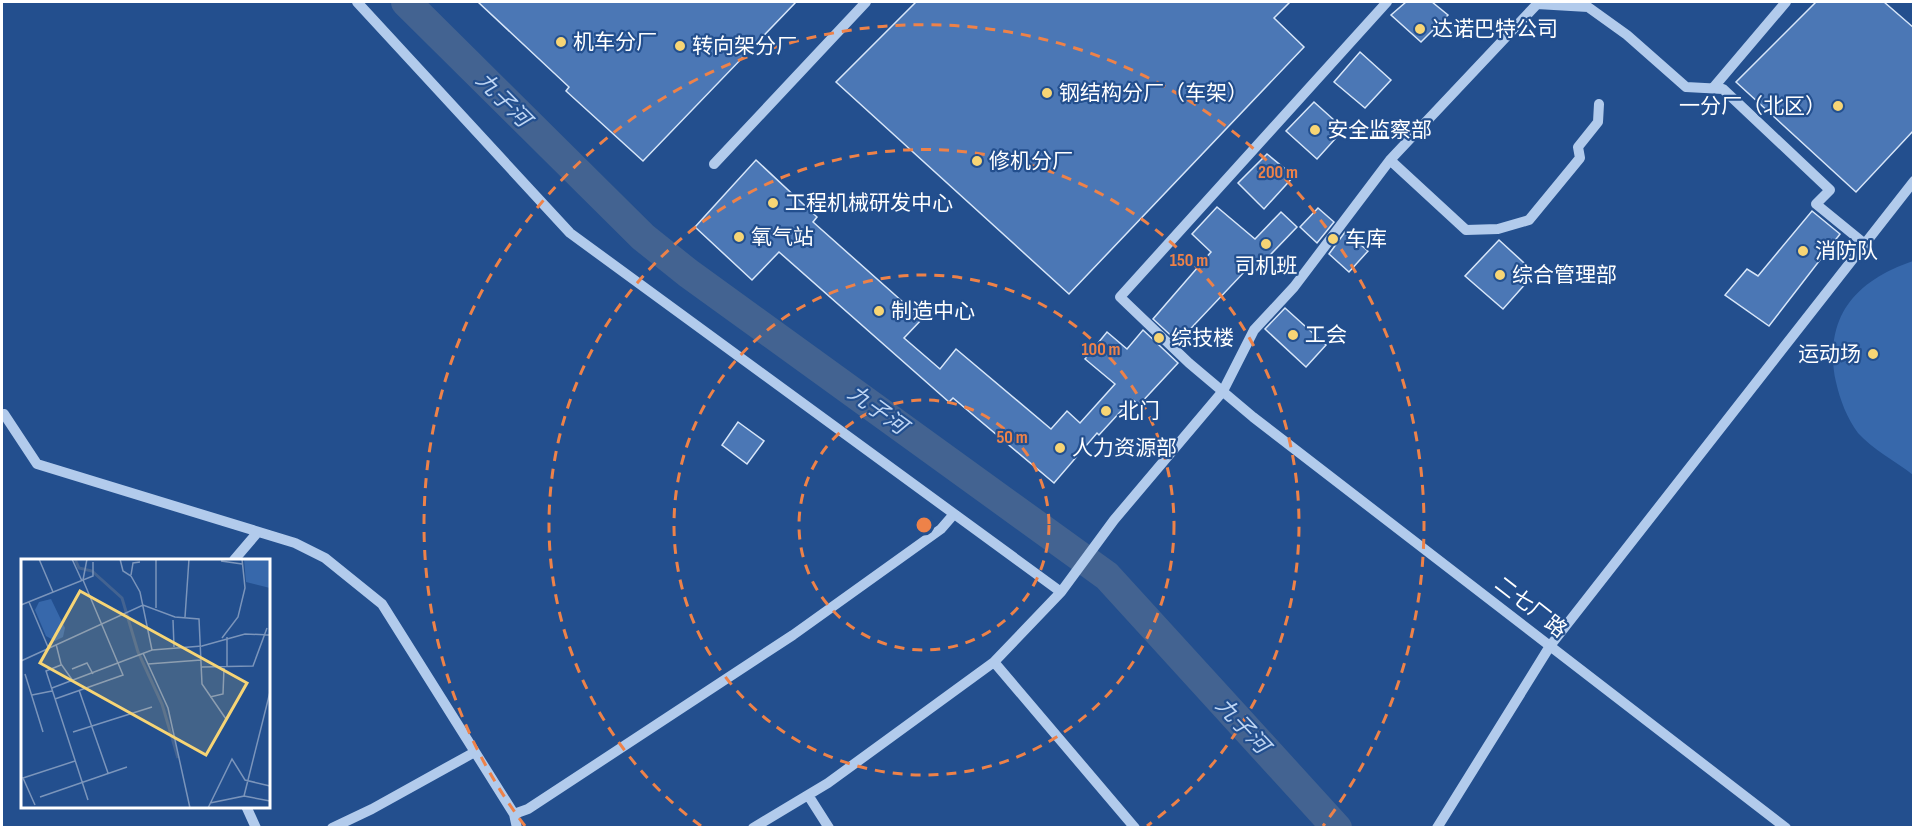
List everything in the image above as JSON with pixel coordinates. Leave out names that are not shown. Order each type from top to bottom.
[{"type":"street","points":[[357,2],[570,233],[1061,592]]},
{"type":"street","points":[[714,164],[866,2]]},
{"type":"street","name":"二七厂路","points":[[1387,2],[1120,297],[1252,417],[1786,828]]},
{"type":"street","points":[[753,828],[808,795],[994,662],[1061,592],[1095,545],[1223,392],[1254,330],[1294,287],[1390,160],[1538,2],[1587,7],[1628,35],[1686,87],[1723,89],[1830,190],[1816,204],[1865,244]]},
{"type":"street","points":[[1713,88],[1786,2]]},
{"type":"street","points":[[1390,160],[1466,230],[1498,230],[1529,220],[1580,158],[1578,147],[1599,122],[1599,104]]},
{"type":"street","points":[[1437,828],[1550,646],[1914,181]]},
{"type":"street","points":[[4,414],[37,464],[257,533],[296,543],[325,558],[382,604],[473,753],[514,814],[517,828]]},
{"type":"street","points":[[514,814],[528,808],[793,635],[941,529],[954,514]]},
{"type":"street","points":[[236,559],[257,533]]},
{"type":"street","points":[[994,662],[1135,828]]},
{"type":"street","points":[[332,828],[473,753]]},
{"type":"street","points":[[808,795],[829,828]]},
{"type":"street","points":[[246,808],[256,828]]},
{"type":"shaded area","name":"运动场","points":[[1914,261],[1913,475],[1858,433],[1847,415],[1840,395],[1833,359],[1834,338],[1839,320],[1848,305],[1875,279]]},
{"type":"building","name":"转向架分厂","points":[[478,2],[796,2],[643,161],[566,91],[569,87]]},
{"type":"building","points":[[916,2],[1290,2],[1274,18],[1304,47],[1069,294],[836,82]]},
{"type":"building","name":"达诺巴特公司","points":[[1406,2],[1432,2],[1448,15],[1421,42],[1391,15]]},
{"type":"building","name":"一分厂（北区）","points":[[1816,2],[1884,2],[1914,28],[1914,130],[1856,192],[1736,82]]},
{"type":"building","name":"安全监察部","points":[[1360,52],[1391,80],[1365,108],[1334,82]]},
{"type":"building","name":"安全监察部","points":[[1314,102],[1344,129],[1317,159],[1286,131]]},
{"type":"building","points":[[1267,154],[1294,176],[1264,209],[1238,183]]},
{"type":"building","points":[[756,160],[817,217],[813,222],[922,319],[904,338],[940,369],[956,349],[1051,429],[1067,411],[1080,423],[1115,384],[1085,359],[1107,332],[1127,349],[1143,330],[1178,363],[1139,405],[1132,399],[1099,435],[1097,433],[1054,483],[953,398],[949,402],[779,252],[752,280],[695,227]]},
{"type":"building","points":[[1217,207],[1255,239],[1281,212],[1297,227],[1251,275],[1246,270],[1178,342],[1153,319],[1211,252],[1192,234]]},
{"type":"building","points":[[1318,208],[1334,222],[1317,243],[1300,227]]},
{"type":"building","name":"消防队","points":[[1812,211],[1840,234],[1769,326],[1725,295],[1747,269],[1758,276]]},
{"type":"building","points":[[1345,232],[1368,251],[1349,272],[1329,254]]},
{"type":"building","name":"综合管理部","points":[[1499,240],[1535,273],[1503,309],[1465,276]]},
{"type":"building","name":"工会","points":[[1285,308],[1326,345],[1306,367],[1265,329]]},
{"type":"building","points":[[738,422],[764,441],[747,464],[722,445]]},
{"type":"waterway","name":"九子河","points":[[406,2],[643,237],[688,273],[1107,576],[1337,828]]},
{"type":"place","name":"达诺巴特公司","points":[[1420,29]]},
{"type":"place","name":"机车分厂","points":[[561,42]]},
{"type":"place","name":"转向架分厂","points":[[680,46]]},
{"type":"place","name":"钢结构分厂（车架）","points":[[1047,93]]},
{"type":"place","name":"一分厂（北区）","points":[[1838,106]]},
{"type":"place","name":"安全监察部","points":[[1315,130]]},
{"type":"place","name":"修机分厂","points":[[977,161]]},
{"type":"place","name":"工程机械研发中心","points":[[773,203]]},
{"type":"place","name":"氧气站","points":[[739,237]]},
{"type":"place","name":"车库","points":[[1333,239]]},
{"type":"place","name":"司机班","points":[[1266,244]]},
{"type":"place","name":"消防队","points":[[1803,251]]},
{"type":"place","name":"综合管理部","points":[[1500,275]]},
{"type":"place","name":"制造中心","points":[[879,311]]},
{"type":"place","name":"工会","points":[[1293,335]]},
{"type":"place","name":"综技楼","points":[[1159,338]]},
{"type":"place","name":"运动场","points":[[1873,354]]},
{"type":"place","name":"北门","points":[[1106,411]]},
{"type":"place","name":"人力资源部","points":[[1060,448]]}]
